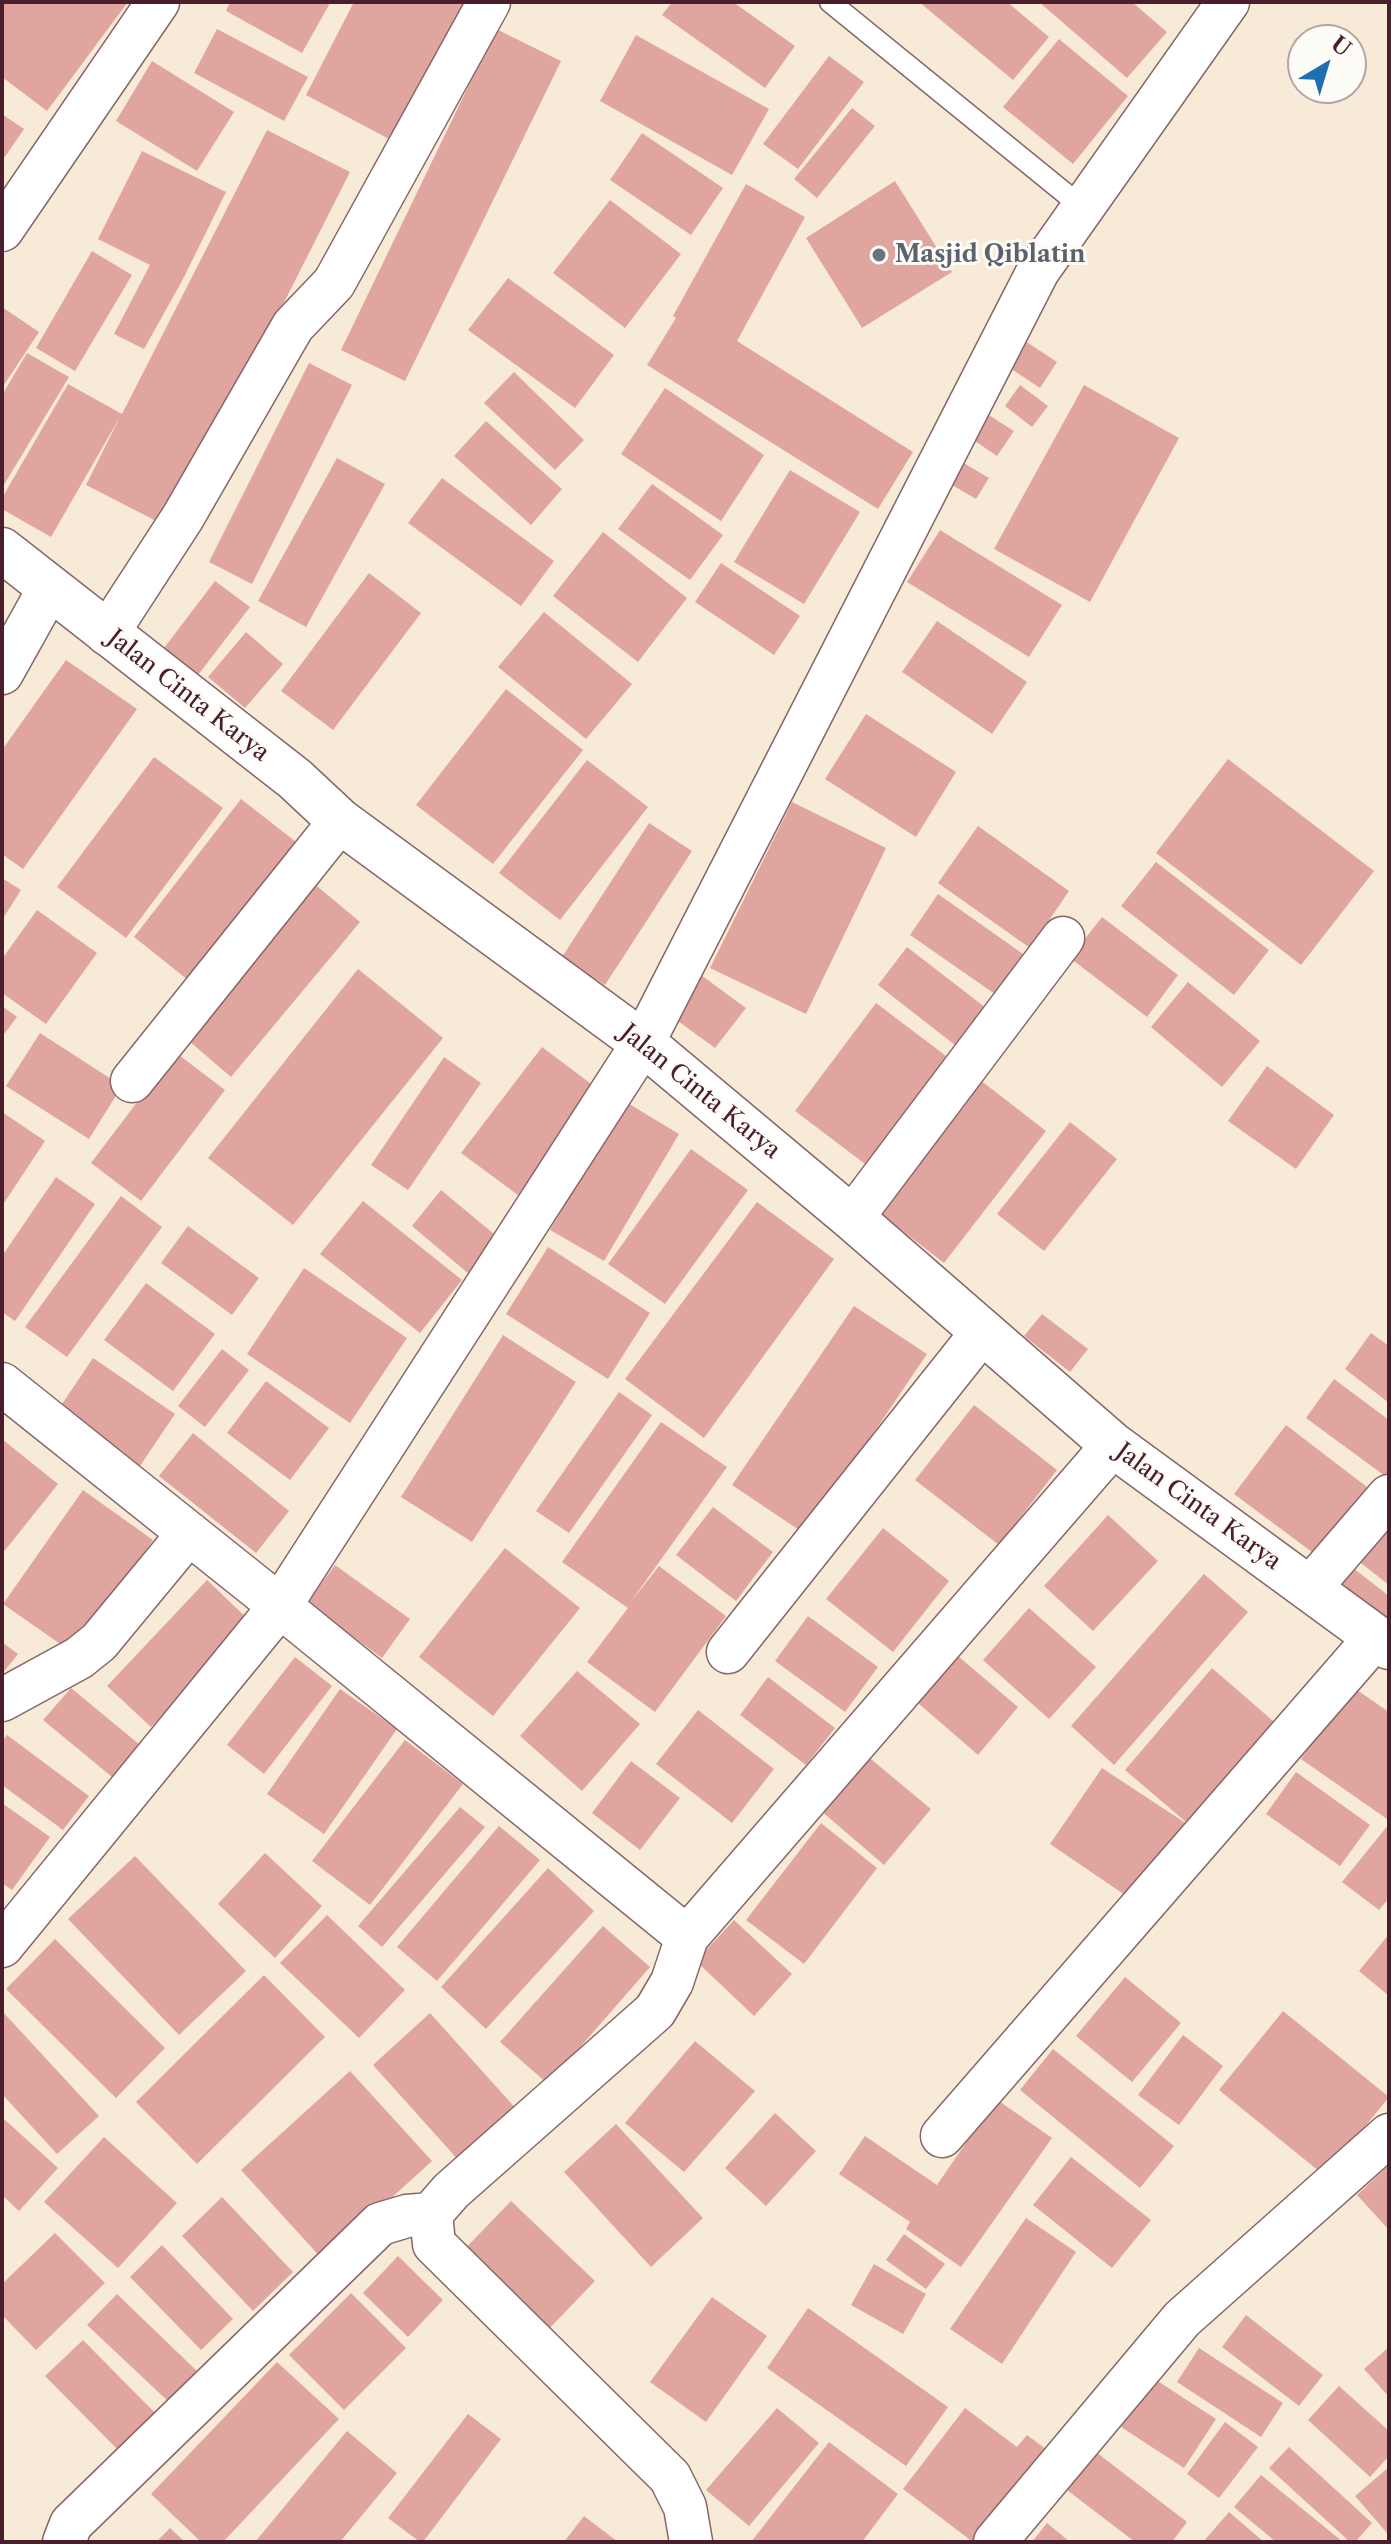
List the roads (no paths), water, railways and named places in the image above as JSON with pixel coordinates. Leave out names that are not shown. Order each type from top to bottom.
[{"type":"street","points":[[2,230],[158,2]]},
{"type":"street","points":[[107,634],[183,517],[293,326],[334,283],[489,2]]},
{"type":"street","points":[[2,1946],[280,1606],[643,1043],[1038,271],[1228,2]]},
{"type":"street","name":"Jalan Cinta Karya","points":[[2,550],[295,779],[340,821],[643,1043],[852,1218],[1113,1445],[1382,1642]]},
{"type":"street","points":[[2,673],[50,587]]},
{"type":"street","points":[[132,1081],[340,821]]},
{"type":"street","points":[[852,1218],[1063,938]]},
{"type":"street","points":[[728,1652],[983,1331]]},
{"type":"street","points":[[2,1384],[687,1937]]},
{"type":"street","points":[[64,2542],[71,2524],[380,2224],[407,2216],[431,2214],[451,2191],[655,2011],[672,1982],[687,1937],[1113,1445]]},
{"type":"street","points":[[1309,1589],[1389,1496]]},
{"type":"street","points":[[2,1700],[79,1658],[99,1642],[189,1533]]},
{"type":"street","points":[[942,2136],[1382,1642]]},
{"type":"street","points":[[995,2542],[1182,2319],[1389,2135]]},
{"type":"street","points":[[431,2214],[434,2244],[670,2477],[685,2507],[691,2542]]},
{"type":"lane","points":[[830,2],[1082,207]]},
{"type":"place","name":"Masjid Qiblatin","points":[[879,255]]}]
